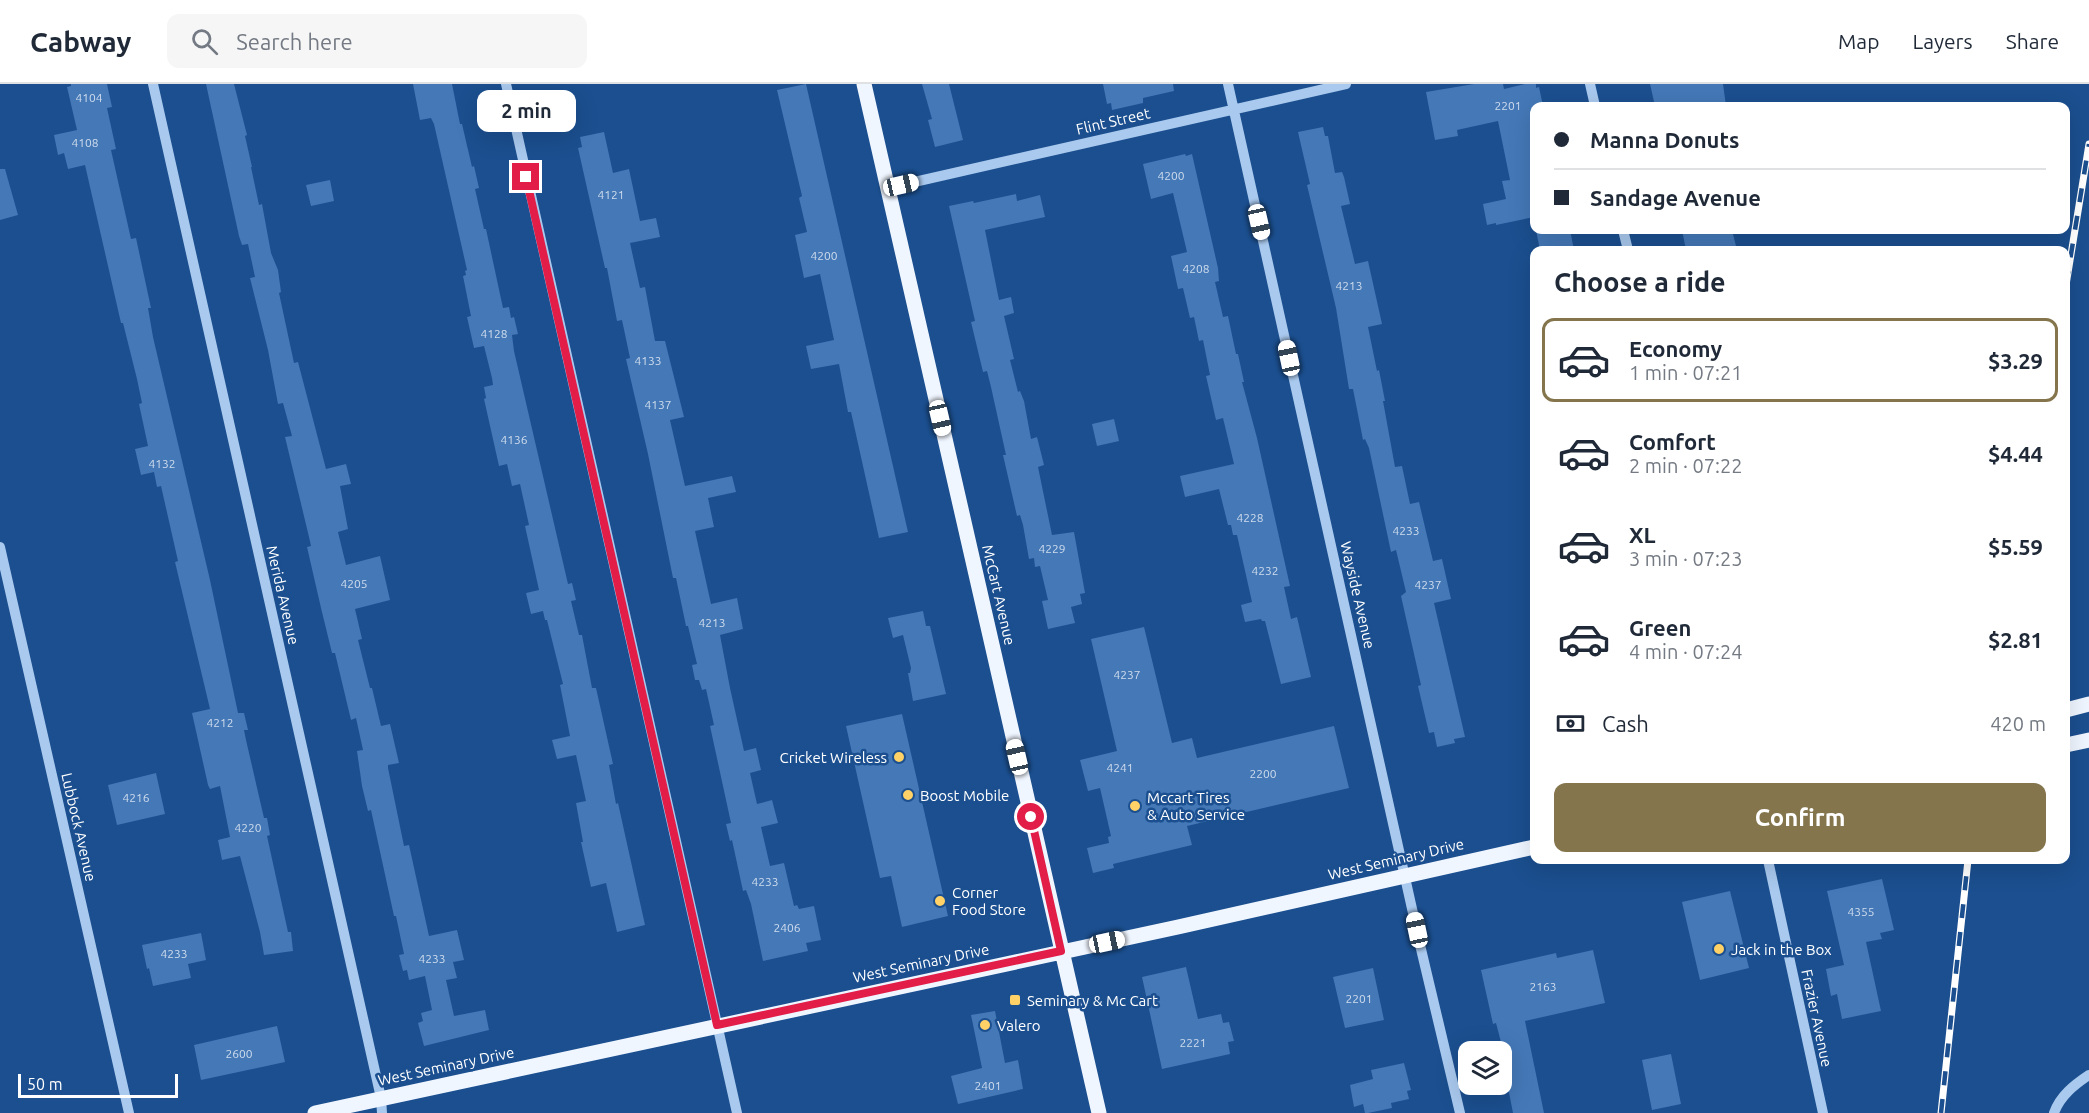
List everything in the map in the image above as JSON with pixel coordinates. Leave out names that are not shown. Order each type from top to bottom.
[{"type":"main road","name":"McCart Avenue","points":[[864,84],[1099,1113]]},
{"type":"main road","points":[[2070,709],[2089,704]]},
{"type":"main road","points":[[2070,744],[2089,740]]},
{"type":"main road","name":"West Seminary Drive","points":[[315,1113],[382,1106],[717,1025],[1530,848]]},
{"type":"street","name":"Merida Avenue","points":[[153,84],[382,1106]]},
{"type":"street","points":[[506,84],[737,1113]]},
{"type":"street","name":"Wayside Avenue","points":[[1228,84],[1460,1113]]},
{"type":"street","name":"Flint Street","points":[[888,188],[1346,84]]},
{"type":"street","points":[[1590,84],[1594,102]]},
{"type":"street","name":"Lubbock Avenue","points":[[0,547],[129,1113]]},
{"type":"street","name":"Frazier Avenue","points":[[1769,864],[1823,1113]]},
{"type":"street","points":[[2056,1109],[2073,1085],[2089,1075]]},
{"type":"building","points":[[71,84],[107,84],[112,107],[107,108],[116,149],[111,150],[131,239],[136,238],[151,308],[148,308],[153,337],[210,580],[238,713],[244,713],[248,730],[244,730],[264,818],[267,818],[270,835],[267,836],[288,932],[291,932],[293,951],[264,955],[240,856],[222,860],[218,840],[230,837],[220,786],[210,789],[208,785],[192,713],[210,709],[175,562],[178,561],[161,486],[157,487],[154,472],[141,475],[135,449],[148,446],[139,404],[142,403],[137,379],[123,323],[121,323],[85,165],[68,169],[64,153],[58,155],[54,135],[77,130],[67,87]]},
{"type":"building","points":[[206,84],[234,84],[247,135],[245,136],[259,205],[262,204],[271,253],[278,270],[281,292],[279,293],[294,363],[298,362],[326,469],[346,464],[351,484],[340,486],[348,529],[338,532],[346,565],[380,556],[390,600],[355,609],[362,639],[358,640],[370,688],[372,688],[381,726],[390,724],[399,763],[388,765],[388,768],[404,846],[409,845],[429,936],[457,930],[464,960],[453,962],[457,978],[446,980],[454,1016],[485,1010],[489,1030],[424,1046],[418,1023],[423,1021],[421,1013],[432,1010],[425,976],[409,980],[407,970],[403,971],[399,955],[404,954],[396,916],[394,916],[371,810],[368,811],[362,786],[357,751],[363,750],[356,718],[351,720],[335,653],[332,653],[321,608],[307,547],[311,546],[285,437],[292,436],[283,403],[278,404],[268,350],[250,278],[255,277],[248,244],[242,245],[239,236]]},
{"type":"building","points":[[413,84],[452,84],[460,124],[462,124],[472,167],[474,166],[479,188],[475,189],[503,308],[509,307],[518,334],[512,335],[514,351],[568,584],[572,583],[576,600],[571,601],[579,635],[582,635],[592,688],[596,688],[613,764],[609,765],[616,804],[618,803],[645,925],[617,932],[606,883],[591,887],[581,842],[583,842],[576,803],[586,801],[576,755],[557,759],[552,740],[570,736],[560,685],[563,684],[547,620],[545,620],[543,611],[531,614],[526,593],[539,590],[525,526],[529,525],[520,484],[512,486],[507,464],[499,466],[484,399],[486,398],[484,387],[493,385],[492,378],[484,346],[474,348],[467,317],[471,316],[463,276],[466,275],[467,270],[434,124],[431,118],[420,120]]},
{"type":"building","points":[[806,84],[908,532],[879,538],[851,412],[848,412],[839,364],[811,369],[806,346],[834,340],[820,274],[804,278],[795,235],[807,232],[799,198],[802,196],[777,90]]},
{"type":"building","points":[[922,84],[949,84],[963,140],[935,147],[928,120],[932,119]]},
{"type":"building","points":[[1103,84],[1173,84],[1174,91],[1143,98],[1143,103],[1112,110],[1111,103],[1107,104]]},
{"type":"building","points":[[1474,84],[1503,84],[1504,89],[1525,84],[1536,84],[1536,88],[1539,87],[1542,102],[1530,102],[1530,218],[1487,225],[1483,204],[1506,199],[1502,181],[1510,180],[1498,121],[1457,130],[1458,136],[1435,140],[1426,92]]},
{"type":"building","points":[[1650,84],[1723,84],[1725,102],[1654,102]]},
{"type":"building","points":[[1323,127],[1325,136],[1328,136],[1335,173],[1342,172],[1344,177],[1350,204],[1341,206],[1355,264],[1368,261],[1382,324],[1368,327],[1385,401],[1383,401],[1395,467],[1402,466],[1410,504],[1419,502],[1433,561],[1442,559],[1451,599],[1434,603],[1465,737],[1454,739],[1455,743],[1437,747],[1434,732],[1429,733],[1418,686],[1421,685],[1401,596],[1406,592],[1396,550],[1391,552],[1369,448],[1365,439],[1363,440],[1353,389],[1349,389],[1336,308],[1307,185],[1310,184],[1298,132]]},
{"type":"building","points":[[604,132],[613,173],[629,169],[640,221],[656,218],[660,237],[630,243],[640,288],[645,287],[655,341],[665,341],[684,417],[670,420],[685,486],[732,476],[736,492],[708,498],[714,527],[695,531],[711,604],[737,598],[743,629],[720,635],[744,751],[756,748],[761,770],[750,773],[757,804],[772,800],[778,823],[761,827],[770,866],[784,863],[794,906],[797,905],[799,909],[814,906],[821,940],[806,943],[808,951],[763,961],[751,904],[746,890],[743,891],[732,840],[730,841],[726,824],[731,823],[710,726],[714,725],[706,689],[702,690],[699,680],[695,680],[692,665],[697,664],[676,578],[673,578],[626,359],[630,358],[622,320],[617,321],[607,268],[605,268],[578,148],[582,147],[580,137]]},
{"type":"building","points":[[1185,154],[1186,156],[1192,154],[1218,268],[1219,281],[1215,282],[1223,317],[1228,316],[1236,354],[1238,354],[1244,382],[1242,382],[1290,586],[1284,587],[1291,619],[1297,617],[1311,677],[1281,684],[1265,621],[1261,619],[1245,622],[1241,605],[1252,602],[1237,535],[1233,535],[1231,525],[1228,525],[1219,489],[1185,497],[1180,476],[1234,464],[1223,418],[1216,420],[1206,376],[1210,375],[1203,340],[1199,341],[1194,317],[1190,318],[1183,288],[1178,289],[1171,256],[1187,252],[1173,193],[1151,199],[1143,164]]},
{"type":"building","points":[[0,169],[5,169],[18,215],[0,220]]},
{"type":"building","points":[[330,180],[334,201],[311,206],[306,185]]},
{"type":"building","points":[[1016,194],[1017,201],[1040,195],[1045,217],[985,230],[999,300],[1011,297],[1014,313],[1004,316],[1014,359],[1010,360],[1018,392],[1020,391],[1024,401],[1031,439],[1037,437],[1044,465],[1038,467],[1052,535],[1074,532],[1085,593],[1080,594],[1082,604],[1071,607],[1075,623],[1048,629],[1042,601],[1048,600],[1040,566],[1035,567],[1034,558],[1029,559],[1023,525],[1020,515],[1017,516],[991,387],[987,371],[983,372],[971,322],[975,321],[949,206]]},
{"type":"building","points":[[1537,234],[1571,234],[1573,246],[1539,246]]},
{"type":"building","points":[[1683,234],[1733,234],[1736,246],[1685,246]]},
{"type":"building","points":[[1114,419],[1119,441],[1097,446],[1092,424]]},
{"type":"building","points":[[923,611],[926,626],[930,626],[946,694],[913,701],[908,673],[911,668],[903,635],[893,638],[888,618]]},
{"type":"building","points":[[1144,627],[1172,743],[1192,738],[1197,758],[1334,726],[1349,788],[1187,826],[1192,845],[1113,864],[1114,868],[1093,873],[1087,848],[1109,843],[1108,837],[1111,836],[1100,788],[1088,791],[1080,760],[1117,751],[1091,639]]},
{"type":"building","points":[[902,714],[948,916],[902,927],[891,876],[880,878],[846,726]]},
{"type":"building","points":[[156,773],[165,814],[117,825],[108,785]]},
{"type":"building","points":[[1882,879],[1894,930],[1880,933],[1882,939],[1866,942],[1881,1011],[1842,1019],[1837,994],[1831,996],[1826,969],[1844,965],[1827,891]]},
{"type":"building","name":"Jack in the Box","points":[[1730,891],[1749,968],[1700,980],[1682,902]]},
{"type":"building","points":[[201,933],[206,960],[188,964],[191,978],[153,986],[142,945]]},
{"type":"building","points":[[1593,950],[1605,1003],[1525,1021],[1544,1113],[1513,1113],[1509,1095],[1512,1095],[1512,1041],[1501,1041],[1496,1023],[1493,1024],[1481,970],[1556,953],[1557,958]]},
{"type":"building","points":[[1186,967],[1198,1019],[1221,1014],[1223,1023],[1229,1022],[1234,1041],[1228,1042],[1230,1054],[1162,1069],[1142,977]]},
{"type":"building","points":[[1373,968],[1384,1020],[1345,1028],[1333,977]]},
{"type":"building","points":[[995,1011],[1005,1063],[1018,1060],[1023,1089],[958,1104],[951,1076],[982,1068],[971,1015]]},
{"type":"building","points":[[277,1026],[285,1062],[201,1080],[194,1045]]},
{"type":"building","points":[[1671,1054],[1681,1104],[1652,1110],[1642,1060]]},
{"type":"building","points":[[1404,1063],[1411,1090],[1407,1091],[1409,1099],[1391,1103],[1392,1108],[1368,1113],[1365,1113],[1363,1104],[1354,1107],[1350,1085],[1373,1079],[1371,1070]]},
{"type":"railway","points":[[2070,260],[2089,144]]},
{"type":"railway","points":[[1941,1113],[1968,864]]},
{"type":"place","name":"Cricket Wireless","points":[[899,757]]},
{"type":"place","name":"Boost Mobile","points":[[908,795]]},
{"type":"place","name":"Mccart Tires & Auto Service","points":[[1135,806]]},
{"type":"place","name":"Corner Food Store","points":[[940,901]]},
{"type":"place","name":"Jack in the Box","points":[[1719,949]]},
{"type":"place","name":"Seminary & Mc Cart","points":[[1015,1000]]},
{"type":"place","name":"Valero","points":[[985,1025]]},
{"type":"route","points":[[526,177],[717,1025],[1061,951],[1031,817]]}]
